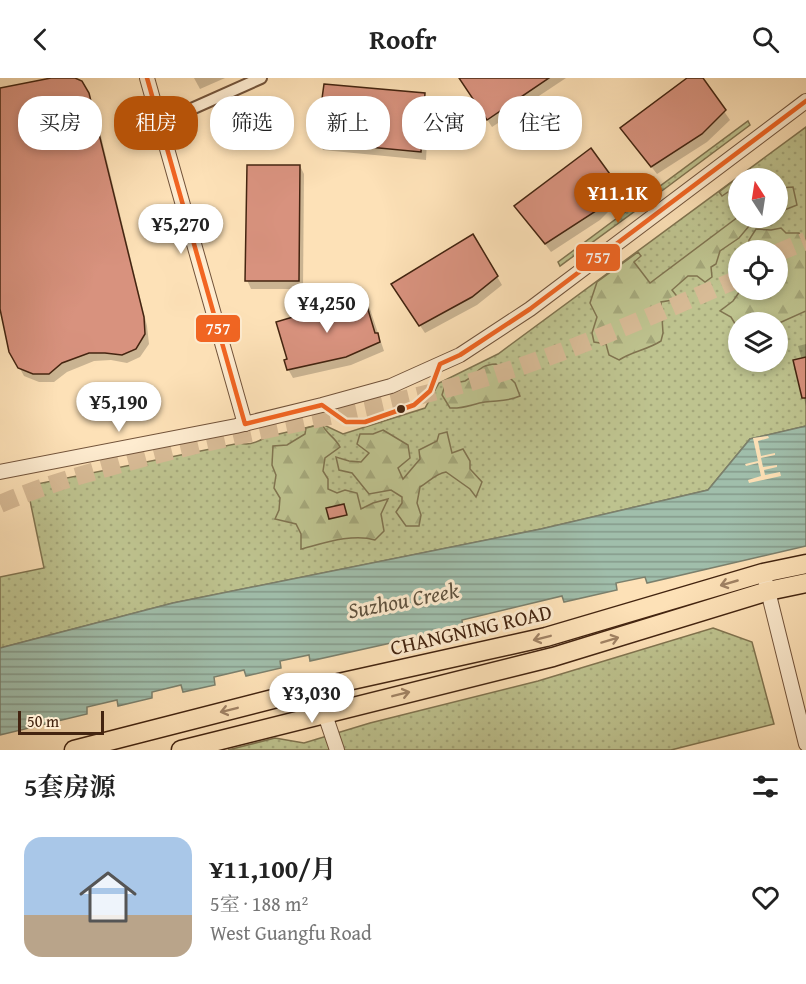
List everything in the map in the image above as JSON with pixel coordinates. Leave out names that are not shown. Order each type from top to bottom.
[{"type":"main road","name":"CHANGNING ROAD","points":[[74,750],[316,688],[546,637],[763,573],[806,564]]},
{"type":"main road","name":"CHANGNING ROAD","points":[[181,750],[553,657],[768,591],[806,583]]},
{"type":"street","points":[[147,78],[152,96]]},
{"type":"street","points":[[198,106],[261,78]]},
{"type":"street","points":[[0,472],[245,424],[391,386],[460,355],[530,309],[806,101]]},
{"type":"street","points":[[168,150],[245,424]]},
{"type":"street","points":[[763,573],[806,744]]},
{"type":"street","points":[[316,688],[337,750]]},
{"type":"green space","points":[[748,121],[750,125],[647,202],[644,198]]},
{"type":"green space","points":[[806,127],[806,426],[750,439],[708,490],[541,529],[173,603],[0,648],[0,577],[44,568],[27,486],[240,443],[250,444],[266,437],[322,424],[343,434],[425,408],[439,383],[498,354],[728,184],[728,228],[788,228],[788,168],[750,168]]},
{"type":"green space","points":[[728,185],[728,192],[722,196],[719,192]]},
{"type":"green space","points":[[788,187],[793,187],[797,205],[788,209]]},
{"type":"green space","points":[[632,207],[635,211],[560,266],[558,262]]},
{"type":"green space","points":[[728,224],[728,228],[747,228],[736,240],[728,240],[728,246],[720,251],[716,264],[711,267],[712,277],[705,282],[697,276],[688,276],[672,290],[679,299],[661,302],[663,333],[661,341],[619,360],[609,355],[606,344],[594,342],[592,333],[597,317],[590,303],[597,282],[638,252],[641,256],[634,262],[650,283]]},
{"type":"green space","points":[[781,228],[786,233],[799,233],[806,249],[806,311],[788,319],[788,312],[728,312],[728,315],[720,311],[734,300],[788,300],[788,240],[749,240],[756,229]]},
{"type":"green space","points":[[496,364],[515,383],[520,396],[450,408],[442,395],[445,385],[465,381],[482,368]]},
{"type":"green space","points":[[322,424],[340,447],[325,458],[323,471],[328,479],[328,489],[337,493],[345,490],[357,493],[361,509],[388,499],[381,514],[384,531],[375,540],[348,538],[301,549],[301,534],[296,524],[275,519],[279,510],[280,498],[274,488],[276,475],[272,465],[273,446],[287,445],[305,434],[306,428]]},
{"type":"green space","points":[[383,430],[408,445],[410,458],[398,468],[403,479],[420,459],[419,450],[437,441],[439,434],[447,432],[452,453],[463,449],[470,461],[470,469],[482,482],[476,497],[470,489],[446,472],[439,474],[420,487],[417,503],[421,515],[419,526],[406,526],[396,512],[402,503],[402,497],[391,490],[369,494],[352,473],[339,470],[336,457],[361,462],[369,453],[357,444],[360,434],[373,434]]},
{"type":"green space","points":[[713,628],[752,642],[774,724],[671,750],[228,750],[275,738],[304,743],[370,723],[538,681]]},
{"type":"water","name":"Suzhou Creek","points":[[806,426],[806,546],[647,583],[645,577],[616,583],[617,590],[564,602],[562,596],[462,620],[463,627],[310,661],[309,655],[280,661],[281,668],[246,676],[244,670],[214,677],[215,685],[183,692],[181,685],[152,692],[152,698],[118,706],[117,700],[87,707],[87,714],[0,735],[0,648],[173,603],[541,529],[708,490],[750,439]]},
{"type":"pier","points":[[768,436],[769,438],[758,441],[761,456],[775,453],[775,455],[761,458],[763,467],[777,465],[777,467],[764,470],[765,475],[780,472],[781,476],[749,483],[748,480],[761,476],[758,463],[746,466],[745,464],[758,461],[753,438]]},
{"type":"building","points":[[51,78],[75,78],[82,81],[89,93],[90,96],[18,96],[18,150],[102,150],[102,146],[144,317],[145,334],[136,349],[122,355],[89,353],[62,363],[49,374],[33,374],[18,368],[9,352],[0,309],[0,88]]},
{"type":"building","points":[[459,78],[549,78],[522,96],[498,96],[498,113],[487,120],[486,96],[471,96]]},
{"type":"building","points":[[687,78],[703,78],[726,110],[702,134],[651,167],[620,128]]},
{"type":"building","points":[[324,84],[425,93],[425,96],[402,96],[402,150],[421,150],[421,152],[390,149],[390,96],[322,96]]},
{"type":"building","points":[[591,148],[620,188],[596,211],[545,244],[514,206]]},
{"type":"building","points":[[247,165],[300,165],[299,281],[245,281]]},
{"type":"building","points":[[473,234],[498,276],[472,297],[419,326],[391,284]]},
{"type":"building","points":[[364,296],[380,342],[346,357],[287,370],[284,360],[287,359],[276,322]]},
{"type":"building","points":[[806,357],[806,398],[802,398],[793,360]]},
{"type":"building","points":[[344,504],[347,515],[329,519],[326,508]]},
{"type":"tunnel","points":[[788,248],[806,241]]},
{"type":"tunnel","points":[[0,504],[60,482],[162,453],[367,408],[449,388],[523,366],[595,339],[728,283]]},
{"type":"transit line","name":"757","points":[[147,78],[245,424],[322,405],[346,422],[365,422],[414,405],[430,391],[440,364],[460,355],[530,309],[806,101]]}]
